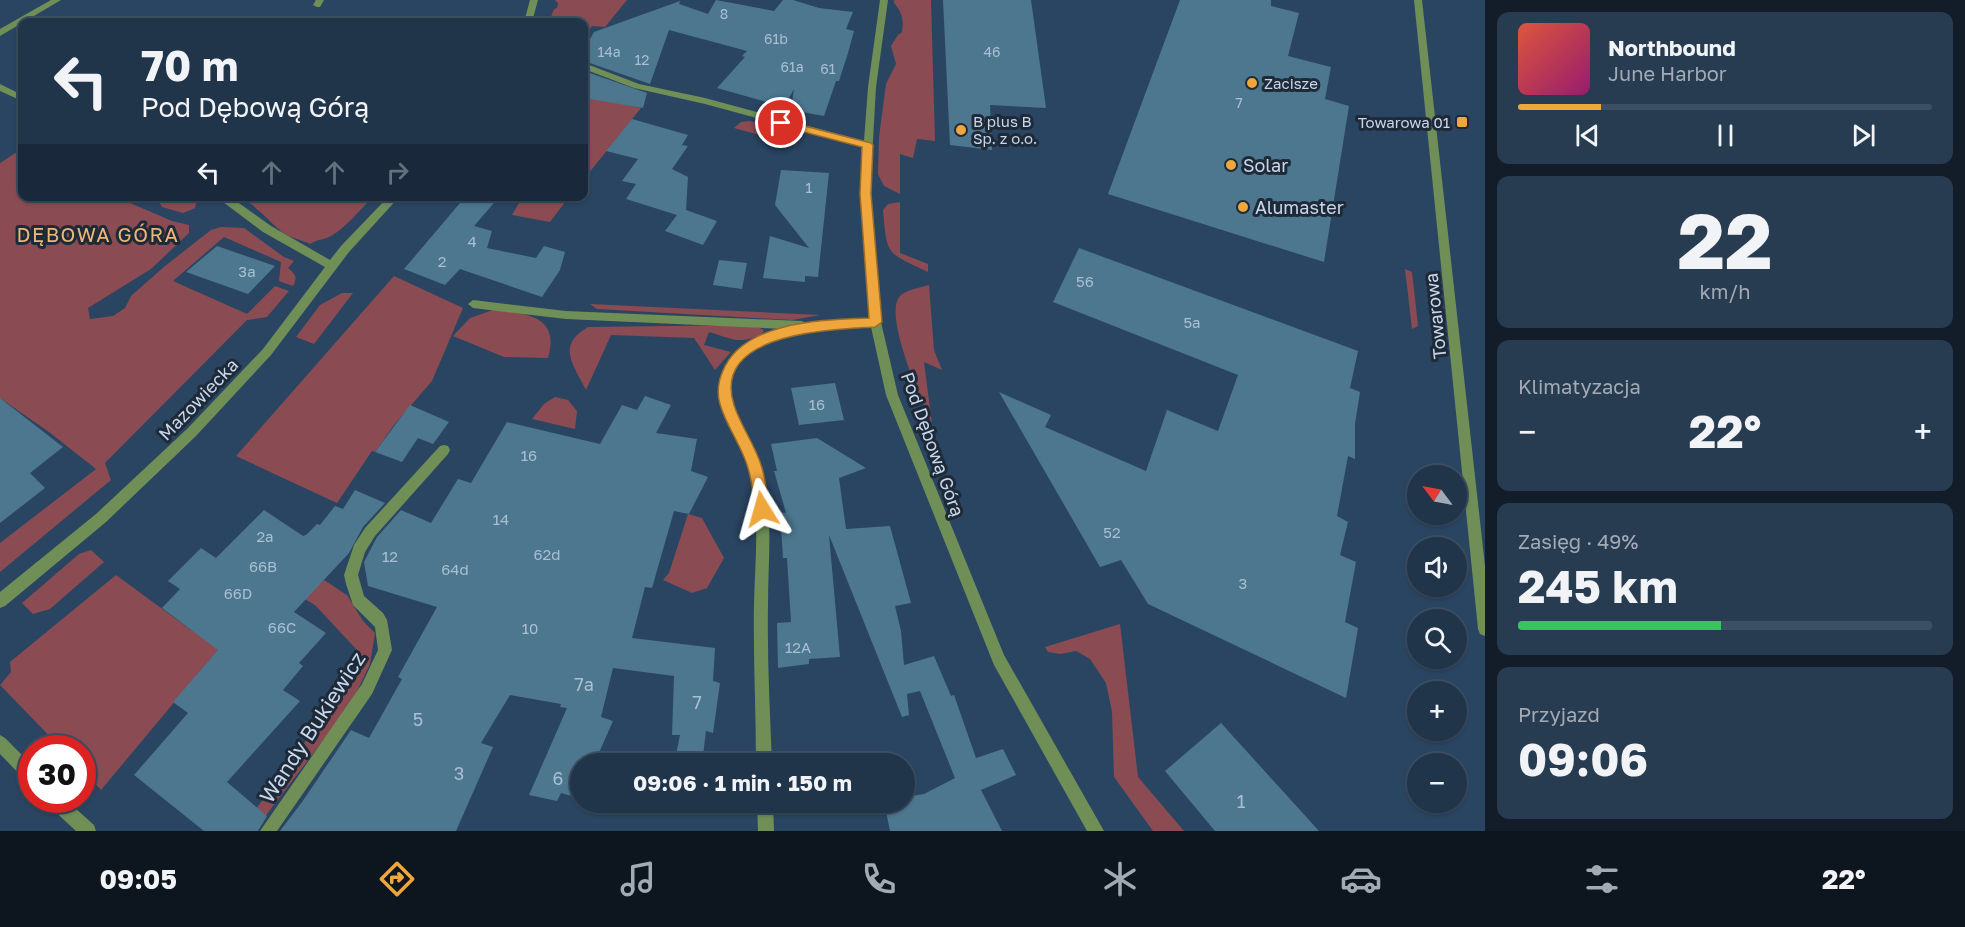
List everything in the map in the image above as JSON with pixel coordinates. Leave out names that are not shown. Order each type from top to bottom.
[{"type":"street","points":[[26,18],[57,0]]},
{"type":"street","points":[[529,18],[534,0]]},
{"type":"street","name":"Pod Dębową Górą","points":[[884,0],[872,87],[865,194],[875,322],[892,395],[995,651],[1096,831]]},
{"type":"street","name":"Towarowa","points":[[1418,0],[1485,628]]},
{"type":"street","points":[[0,33],[18,23]]},
{"type":"street","points":[[588,68],[637,86],[867,145]]},
{"type":"street","points":[[0,87],[18,96]]},
{"type":"street","points":[[231,201],[257,222],[305,253],[332,266]]},
{"type":"street","name":"Mazowiecka","points":[[0,601],[101,518],[192,432],[267,352],[332,266],[390,201]]},
{"type":"street","points":[[473,304],[566,315],[815,326],[875,322]]},
{"type":"street","points":[[764,753],[761,649],[762,509],[755,468],[732,419],[724,384],[731,365],[749,346],[758,341],[815,326]]},
{"type":"street","name":"Wandy Bukiewicz","points":[[268,831],[367,689],[386,650],[385,633],[378,618],[358,600],[353,584],[351,574],[359,549],[369,532],[444,450]]},
{"type":"street","points":[[0,743],[18,762]]},
{"type":"street","points":[[69,813],[88,831]]},
{"type":"street","points":[[765,813],[766,831]]},
{"type":"shaded area","points":[[555,0],[627,0],[605,27],[592,26],[588,32],[588,18],[551,18],[558,3]]},
{"type":"shaded area","points":[[894,0],[931,0],[935,141],[917,139],[913,158],[900,154],[900,194],[884,186],[878,174],[879,137],[886,84],[896,64],[891,46],[903,28],[902,16]]},
{"type":"shaded area","points":[[588,94],[641,108],[588,174]]},
{"type":"shaded area","points":[[750,121],[798,134],[794,141],[796,145],[734,128],[741,122]]},
{"type":"shaded area","points":[[18,152],[18,201],[128,201],[172,221],[189,225],[189,233],[151,269],[88,308],[90,319],[113,316],[125,308],[131,296],[165,266],[211,230],[221,227],[244,228],[284,257],[294,261],[288,268],[294,274],[295,283],[293,286],[279,281],[281,262],[224,237],[173,281],[247,314],[275,286],[289,291],[267,317],[247,320],[105,463],[111,480],[0,572],[0,543],[96,469],[49,432],[0,398],[0,163]]},
{"type":"shaded area","points":[[197,201],[195,208],[183,213],[162,207],[159,202]]},
{"type":"shaded area","points":[[246,201],[369,201],[337,232],[310,244],[282,232]]},
{"type":"shaded area","points":[[520,201],[566,201],[550,222],[512,215]]},
{"type":"shaded area","points":[[900,202],[900,253],[928,264],[928,272],[896,256],[888,245],[883,210],[888,204]]},
{"type":"shaded area","points":[[1405,269],[1412,272],[1418,326],[1412,329]]},
{"type":"shaded area","points":[[394,276],[463,308],[432,381],[394,425],[375,452],[372,451],[337,503],[236,456]]},
{"type":"shaded area","points":[[929,285],[934,350],[942,370],[924,362],[932,424],[913,380],[896,323],[899,297],[909,290]]},
{"type":"shaded area","points":[[342,293],[353,293],[314,344],[296,337],[320,305]]},
{"type":"shaded area","points":[[590,304],[820,315],[792,320],[597,309]]},
{"type":"shaded area","points":[[493,310],[527,315],[544,325],[549,333],[551,344],[548,358],[504,357],[453,336],[470,318]]},
{"type":"shaded area","points":[[753,325],[764,330],[762,334],[741,340],[709,332],[704,345],[731,352],[715,370],[694,338],[611,335],[586,390],[570,356],[572,341],[588,327]]},
{"type":"shaded area","points":[[555,397],[568,400],[577,411],[575,429],[532,419],[544,404]]},
{"type":"shaded area","points":[[688,514],[702,518],[724,558],[707,588],[692,593],[663,580],[669,573]]},
{"type":"shaded area","points":[[91,550],[104,562],[50,609],[33,614],[22,603],[79,554]]},
{"type":"shaded area","points":[[116,575],[191,630],[194,628],[211,642],[230,664],[212,657],[101,790],[96,785],[96,735],[48,735],[0,685],[11,672],[10,662]]},
{"type":"shaded area","points":[[324,580],[347,595],[363,621],[375,633],[370,664],[351,704],[254,831],[240,831],[324,716],[328,717],[357,677],[357,650],[315,605],[303,598]]},
{"type":"shaded area","points":[[1120,624],[1138,777],[1184,831],[1153,831],[1114,777],[1112,712],[1106,683],[1090,659],[1076,651],[1060,654],[1048,652],[1045,647]]},
{"type":"building","points":[[716,0],[774,11],[783,0],[793,0],[819,8],[853,12],[846,29],[854,31],[848,53],[824,116],[791,110],[794,89],[784,107],[717,88],[745,57],[742,56],[747,51],[669,30],[650,84],[588,62],[588,42],[594,32],[680,1],[679,4],[708,14]]},
{"type":"building","points":[[943,0],[1031,0],[1046,108],[990,105],[992,150],[950,145]]},
{"type":"building","points":[[1180,0],[1271,0],[1271,6],[1299,13],[1288,56],[1331,67],[1325,99],[1349,106],[1324,262],[1108,194]]},
{"type":"building","points":[[588,72],[647,93],[643,108],[588,99]]},
{"type":"building","points":[[632,119],[688,135],[682,145],[688,146],[672,169],[688,177],[686,210],[717,221],[703,245],[665,231],[677,215],[626,199],[636,184],[622,181],[638,159],[606,151]]},
{"type":"building","points":[[781,170],[829,173],[818,277],[805,276],[805,282],[763,278],[770,236],[809,248],[775,205]]},
{"type":"building","points":[[462,201],[496,201],[474,226],[492,231],[487,248],[536,258],[544,246],[565,252],[560,270],[542,297],[460,269],[445,285],[404,269]]},
{"type":"building","points":[[217,246],[275,266],[248,294],[186,272]]},
{"type":"building","points":[[1079,248],[1358,351],[1350,388],[1360,392],[1355,424],[1355,459],[1348,456],[1337,516],[1348,522],[1340,555],[1356,562],[1345,622],[1358,628],[1346,698],[1148,604],[1121,560],[1100,567],[999,392],[1051,415],[1045,427],[1146,471],[1167,410],[1218,431],[1238,375],[1053,302]]},
{"type":"building","points":[[719,260],[747,263],[742,289],[713,285]]},
{"type":"building","points":[[835,383],[844,420],[799,425],[791,388]]},
{"type":"building","points":[[645,396],[671,405],[656,433],[697,439],[691,471],[708,477],[689,514],[674,511],[652,588],[645,587],[632,638],[715,648],[713,681],[720,683],[713,733],[706,731],[703,753],[676,753],[680,735],[672,735],[674,676],[613,668],[601,717],[613,721],[599,753],[570,753],[570,796],[561,793],[557,801],[529,795],[567,708],[560,707],[561,704],[510,695],[481,743],[493,747],[456,831],[280,831],[351,730],[369,738],[402,679],[398,677],[437,607],[368,586],[364,562],[377,537],[401,510],[431,523],[458,479],[471,483],[507,422],[600,444],[622,405],[637,410]]},
{"type":"building","points":[[0,398],[63,447],[30,473],[45,488],[0,523]]},
{"type":"building","points":[[410,405],[449,422],[433,444],[418,438],[402,462],[375,452]]},
{"type":"building","points":[[817,438],[866,468],[839,478],[846,529],[890,526],[911,603],[895,606],[901,631],[904,665],[934,656],[951,696],[954,695],[976,758],[1003,749],[1016,775],[981,790],[1002,831],[890,831],[886,813],[915,813],[915,795],[924,794],[955,778],[920,691],[907,694],[909,715],[902,717],[829,535],[840,657],[809,659],[809,664],[778,668],[777,623],[791,622],[787,558],[783,558],[780,512],[786,513],[774,471],[777,471],[771,444]]},
{"type":"building","points":[[355,490],[385,503],[363,527],[349,553],[294,612],[326,633],[299,663],[303,666],[283,690],[300,701],[227,782],[267,816],[258,831],[204,831],[134,775],[188,713],[173,702],[218,650],[162,608],[180,589],[168,581],[201,548],[216,558],[264,510],[303,536],[317,524],[320,525],[335,506],[343,509]]},
{"type":"building","points":[[1221,723],[1319,831],[1215,831],[1165,771]]},
{"type":"place","name":"Zacisze","points":[[1252,83]]},
{"type":"place","name":"Towarowa 01","points":[[1462,122]]},
{"type":"place","name":"B plus B Sp. z o.o.","points":[[961,130]]},
{"type":"place","name":"Solar","points":[[1231,165]]},
{"type":"place","name":"Alumaster","points":[[1243,207]]},
{"type":"district","name":"DĘBOWA GÓRA","points":[[98,234]]},
{"type":"route","points":[[762,509],[755,468],[732,419],[724,393],[724,384],[731,365],[742,352],[758,341],[815,326],[875,322],[865,194],[867,145],[781,123]]}]
